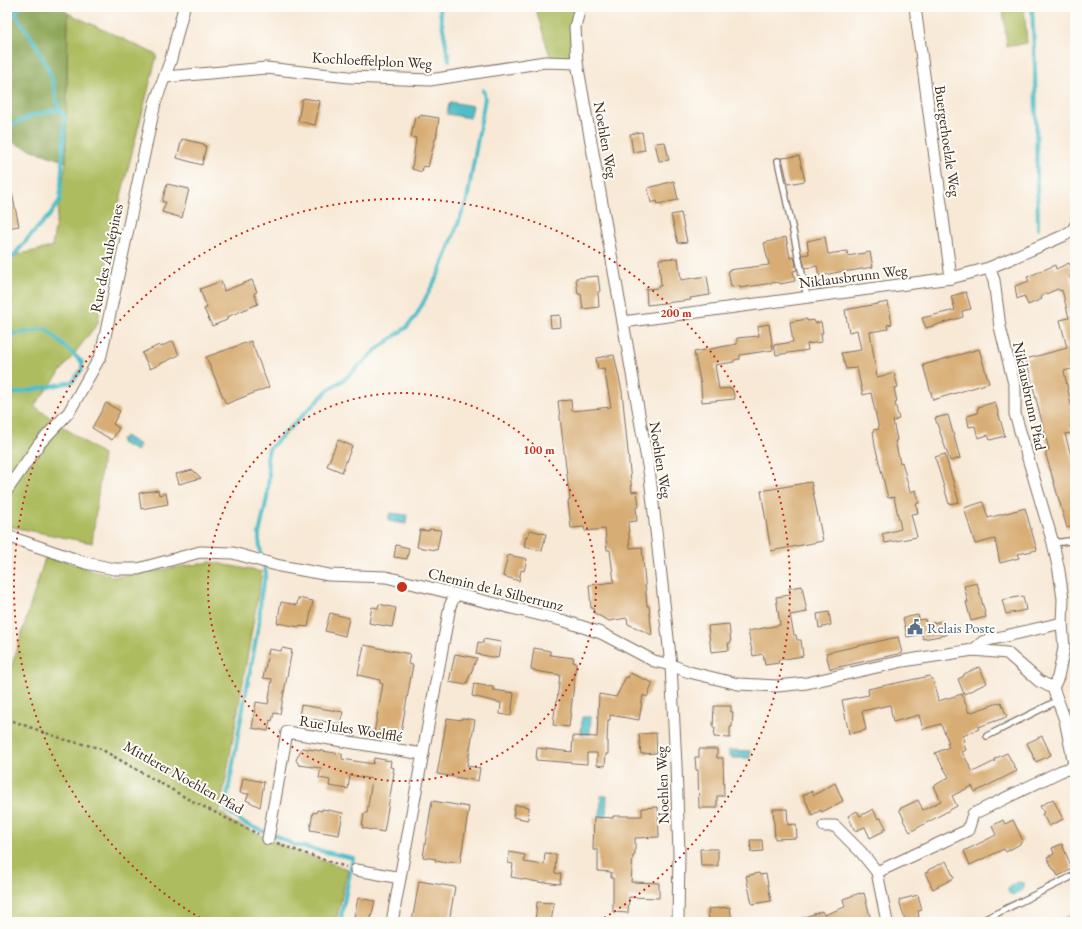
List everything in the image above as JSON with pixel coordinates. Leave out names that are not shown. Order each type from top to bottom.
[{"type":"street","name":"Rue des Aubépines","points":[[7,490],[39,444],[70,412],[101,355],[155,103],[165,77],[184,7]]},
{"type":"street","name":"Noehlen Weg","points":[[580,7],[575,27],[577,63],[650,477],[671,665],[679,853],[678,922]]},
{"type":"street","name":"Buergerhoelzle Weg","points":[[915,7],[951,278]]},
{"type":"street","name":"Kochloeffelplon Weg","points":[[165,77],[266,68],[349,77],[430,80],[545,62],[577,63]]},
{"type":"street","name":"Niklausbrunn Weg","points":[[623,322],[951,278],[989,268],[1063,236],[1074,229]]},
{"type":"street","name":"Niklausbrunn Pfad","points":[[989,268],[994,280],[1000,327],[1015,388],[1016,414],[1053,543],[1059,571],[1063,599],[1062,623]]},
{"type":"street","name":"Chemin de la Silberrunz","points":[[7,536],[86,563],[114,569],[138,569],[200,552],[233,553],[280,566],[329,575],[386,577],[565,621],[601,633],[654,661],[671,665],[689,672],[738,684],[777,686],[807,683],[903,661],[973,650],[1007,653]]},
{"type":"street","points":[[392,922],[450,606],[455,595]]},
{"type":"street","name":"Chemin de la Silberrunz","points":[[973,650],[984,641],[1062,623]]},
{"type":"street","points":[[877,872],[968,830],[973,814],[1061,771],[1075,768],[1065,720],[1053,688],[1058,677],[1064,648],[1062,623]]},
{"type":"street","points":[[1010,636],[1007,653],[1039,681],[1053,688]]},
{"type":"street","name":"Rue Jules Woelfflé","points":[[268,839],[287,732],[423,754]]},
{"type":"street","points":[[824,826],[834,826],[861,852],[877,872],[887,922]]},
{"type":"street","points":[[356,870],[374,872],[400,878]]},
{"type":"lane","points":[[778,162],[807,297]]},
{"type":"lane","points":[[1053,543],[1069,541],[1075,542]]},
{"type":"lane","points":[[987,736],[1057,701]]},
{"type":"lane","points":[[979,922],[1075,875]]},
{"type":"path","name":"Mittlerer Noehlen Pfad","points":[[7,719],[66,740],[99,748],[190,800],[268,839],[345,867]]},
{"type":"green space","points":[[7,7],[61,7],[68,13],[66,162],[13,143],[7,145]]},
{"type":"green space","points":[[535,7],[579,7],[573,64],[552,63]]},
{"type":"green space","points":[[1003,7],[1024,7],[1027,43],[1007,47]]},
{"type":"green space","points":[[68,13],[157,55],[110,239],[98,323],[34,406],[103,455],[92,543],[7,526],[7,257],[52,247],[66,162]]},
{"type":"green space","points":[[46,555],[115,577],[211,562],[262,572],[220,811],[232,822],[297,852],[348,869],[336,922],[7,922],[7,681]]},
{"type":"water","points":[[451,102],[473,106],[470,118],[447,114],[449,104],[451,104]]},
{"type":"water","points":[[125,436],[140,445],[137,451],[121,443],[121,439]]},
{"type":"water","points":[[390,513],[407,515],[406,524],[388,521]]},
{"type":"water","points":[[582,717],[591,717],[590,734],[581,734]]},
{"type":"water","points":[[729,750],[750,751],[750,758],[732,758],[732,756],[729,756]]},
{"type":"water","points":[[601,796],[607,796],[606,818],[600,818]]},
{"type":"water","points":[[1019,882],[1023,883],[1023,890],[1013,895],[1009,893],[1009,887]]},
{"type":"building","points":[[304,98],[320,101],[315,125],[298,121],[302,99]]},
{"type":"building","points":[[420,115],[439,118],[436,139],[428,167],[423,166],[422,172],[412,169],[416,138],[411,137],[415,117],[419,118]]},
{"type":"building","points":[[642,132],[645,150],[633,152],[630,134]]},
{"type":"building","points":[[182,139],[204,144],[204,146],[206,146],[202,165],[177,158]]},
{"type":"building","points":[[665,142],[669,160],[659,161],[655,143]]},
{"type":"building","points":[[799,156],[805,181],[788,184],[782,158]]},
{"type":"building","points":[[674,181],[678,200],[658,204],[657,201],[651,203],[648,188]]},
{"type":"building","points":[[167,184],[189,189],[182,218],[162,212],[166,202],[162,202]]},
{"type":"building","points":[[7,193],[12,193],[19,226],[7,228]]},
{"type":"building","points":[[681,213],[687,242],[678,243],[671,215]]},
{"type":"building","points":[[786,237],[790,258],[794,257],[797,270],[793,271],[795,281],[740,288],[740,286],[731,287],[728,270],[769,265],[764,243]]},
{"type":"building","points":[[825,237],[828,254],[847,251],[848,256],[870,252],[873,267],[819,276],[817,266],[805,268],[802,255],[809,254],[807,241]]},
{"type":"building","points":[[678,258],[681,280],[707,276],[710,295],[690,298],[691,300],[647,305],[646,289],[658,288],[658,286],[661,286],[659,259]]},
{"type":"building","points":[[1069,263],[1075,275],[1070,276],[1074,286],[1072,286],[1075,298],[1075,368],[1064,371],[1073,414],[1075,413],[1075,425],[1070,426],[1072,433],[1065,434],[1075,470],[1075,525],[1067,528],[1046,455],[1046,450],[1049,450],[1026,359],[1067,348],[1060,320],[1069,318],[1062,290],[1060,291],[1058,289],[1041,296],[1042,299],[1028,305],[1024,296],[1017,299],[1015,286],[1029,281],[1027,277],[1055,265],[1056,269]]},
{"type":"building","points":[[598,276],[600,291],[598,292],[599,307],[583,309],[581,294],[578,294],[576,278]]},
{"type":"building","points":[[252,280],[257,292],[254,293],[258,304],[227,317],[227,320],[212,326],[204,309],[207,308],[200,289],[221,281],[224,291]]},
{"type":"building","points":[[966,292],[971,309],[962,311],[963,317],[926,328],[922,318],[955,310],[951,296]]},
{"type":"building","points":[[888,302],[892,324],[887,325],[888,329],[870,332],[877,377],[894,373],[898,387],[894,388],[897,402],[895,403],[899,419],[893,421],[897,440],[895,441],[900,463],[902,462],[910,492],[916,490],[919,503],[916,504],[918,513],[911,514],[917,537],[885,543],[882,534],[901,529],[894,497],[888,498],[875,446],[873,430],[879,429],[871,393],[863,395],[857,368],[846,369],[841,353],[861,350],[857,330],[849,332],[845,310]]},
{"type":"building","points":[[560,315],[561,327],[551,328],[550,316]]},
{"type":"building","points":[[807,319],[807,321],[814,320],[815,323],[821,322],[823,333],[821,333],[822,342],[807,344],[808,350],[776,355],[774,345],[793,342],[790,322]]},
{"type":"building","points":[[769,324],[773,350],[740,355],[740,359],[734,360],[734,362],[715,365],[719,389],[732,388],[735,399],[702,402],[701,385],[694,352],[737,344],[737,338],[759,336],[758,326]]},
{"type":"building","points":[[173,341],[179,355],[150,369],[142,353],[159,345],[160,347]]},
{"type":"building","points":[[251,341],[269,387],[226,404],[206,357]]},
{"type":"building","points":[[979,349],[989,383],[933,400],[923,365]]},
{"type":"building","points":[[614,355],[622,391],[632,492],[637,491],[639,507],[636,507],[637,521],[628,522],[630,548],[642,547],[647,606],[649,606],[652,635],[628,624],[627,618],[609,621],[594,613],[593,608],[591,608],[589,585],[614,582],[610,550],[607,550],[605,529],[585,531],[584,527],[571,528],[568,501],[570,500],[558,401],[571,400],[572,411],[611,407],[604,368],[598,369],[596,358]]},
{"type":"building","points":[[995,402],[1005,436],[990,440],[988,435],[978,438],[975,426],[969,427],[967,416],[978,413],[978,407]]},
{"type":"building","points":[[106,403],[120,411],[113,424],[119,428],[112,440],[92,428]]},
{"type":"building","points":[[948,415],[960,458],[950,461],[935,418]]},
{"type":"building","points":[[338,440],[352,446],[342,472],[327,466]]},
{"type":"building","points":[[945,454],[959,502],[949,504],[935,457]]},
{"type":"building","points":[[193,470],[201,478],[179,484],[176,474]]},
{"type":"building","points":[[811,482],[823,541],[771,551],[761,491]]},
{"type":"building","points":[[158,490],[159,495],[166,493],[168,504],[141,509],[139,493]]},
{"type":"building","points":[[983,502],[988,518],[1025,508],[1037,550],[1018,554],[1019,558],[1000,563],[995,539],[975,544],[964,508]]},
{"type":"building","points":[[429,529],[441,530],[437,550],[417,547],[420,530],[429,531]]},
{"type":"building","points":[[530,530],[546,534],[542,551],[524,547],[526,536],[528,536]]},
{"type":"building","points":[[396,545],[409,548],[407,559],[394,557]]},
{"type":"building","points":[[508,555],[527,559],[524,571],[521,570],[519,581],[503,576]]},
{"type":"building","points":[[977,583],[986,617],[971,621],[964,586]]},
{"type":"building","points":[[802,586],[807,612],[790,615],[794,635],[796,635],[797,640],[801,640],[803,656],[778,660],[779,663],[765,665],[763,654],[753,656],[748,631],[780,625],[776,597],[790,595],[789,588]]},
{"type":"building","points":[[1023,596],[1026,610],[1006,614],[1002,600]]},
{"type":"building","points":[[298,598],[313,601],[308,627],[277,623],[281,602],[297,605]]},
{"type":"building","points":[[379,604],[396,608],[392,627],[369,623],[372,607],[378,608]]},
{"type":"building","points":[[829,612],[831,625],[819,628],[817,614]]},
{"type":"building","points":[[330,613],[349,618],[345,636],[325,631]]},
{"type":"building","points":[[918,615],[919,620],[925,619],[926,624],[943,621],[946,635],[923,639],[922,634],[907,637],[903,618]]},
{"type":"building","points":[[729,624],[731,643],[728,643],[729,650],[711,652],[708,626]]},
{"type":"building","points":[[898,637],[902,653],[830,669],[826,653]]},
{"type":"building","points":[[483,639],[501,642],[498,658],[476,654],[478,642],[483,643]]},
{"type":"building","points":[[364,645],[410,654],[408,664],[413,665],[400,738],[374,733],[383,684],[380,683],[380,680],[358,675]]},
{"type":"building","points":[[282,648],[292,650],[280,714],[274,713],[272,721],[270,720],[268,731],[252,728],[256,702],[268,704],[272,679],[263,678],[269,649],[281,651]]},
{"type":"building","points":[[534,648],[550,651],[550,655],[574,658],[573,662],[576,663],[569,727],[553,725],[560,675],[531,669]]},
{"type":"building","points":[[455,654],[477,658],[466,685],[449,682]]},
{"type":"building","points":[[979,667],[987,683],[964,694],[958,679],[964,676],[964,674]]},
{"type":"building","points":[[630,673],[653,683],[647,697],[643,695],[639,720],[610,715],[610,720],[608,720],[608,754],[606,754],[605,766],[597,765],[597,753],[587,753],[587,764],[536,760],[537,748],[572,752],[573,736],[597,737],[599,694],[616,697],[626,677],[628,678]]},
{"type":"building","points":[[930,676],[931,679],[933,679],[938,701],[962,694],[969,713],[1001,702],[1007,717],[978,727],[979,729],[963,736],[965,741],[963,742],[966,750],[962,752],[973,772],[1007,753],[1017,771],[975,792],[972,786],[952,796],[957,806],[910,832],[899,809],[918,800],[923,810],[941,801],[934,786],[949,777],[935,753],[949,747],[947,743],[949,743],[941,724],[923,729],[919,715],[893,722],[890,705],[862,711],[866,730],[849,734],[842,700],[869,695],[868,689]]},
{"type":"building","points":[[474,684],[493,687],[493,690],[514,693],[511,716],[500,714],[501,703],[472,696]]},
{"type":"building","points":[[301,705],[343,712],[340,724],[299,717]]},
{"type":"building","points":[[714,706],[731,706],[731,712],[733,712],[732,727],[730,727],[730,738],[714,737]]},
{"type":"building","points":[[447,718],[475,720],[467,766],[480,768],[478,781],[437,774]]},
{"type":"building","points":[[656,733],[657,753],[641,754],[639,734]]},
{"type":"building","points":[[1042,736],[1051,755],[1036,762],[1027,743]]},
{"type":"building","points":[[302,748],[342,754],[342,759],[373,764],[374,758],[391,761],[390,767],[394,768],[394,772],[384,832],[362,828],[364,813],[367,813],[372,779],[350,775],[348,789],[329,786],[330,780],[319,778],[321,768],[299,765],[296,760]]},
{"type":"building","points":[[699,749],[717,749],[717,758],[723,758],[724,796],[717,796],[717,808],[699,808],[698,770],[696,770],[695,757],[699,757]]},
{"type":"building","points":[[243,778],[264,782],[260,807],[246,800],[249,794],[240,793]]},
{"type":"building","points":[[835,783],[843,801],[822,812],[821,810],[812,815],[803,795],[812,791],[814,795]]},
{"type":"building","points":[[1053,799],[1063,819],[1049,826],[1042,814],[1044,813],[1040,806]]},
{"type":"building","points":[[432,801],[469,807],[460,863],[435,861],[436,859],[423,857]]},
{"type":"building","points":[[515,805],[529,807],[528,820],[513,817]]},
{"type":"building","points":[[658,807],[659,837],[635,838],[635,855],[633,856],[631,882],[659,883],[659,898],[629,897],[628,913],[613,912],[613,878],[611,878],[611,872],[598,871],[598,850],[593,850],[594,817],[613,818],[613,816],[642,816],[642,808]]},
{"type":"building","points":[[322,809],[343,813],[339,835],[310,830],[313,812],[316,813],[317,810],[322,811]]},
{"type":"building","points":[[773,809],[787,809],[788,825],[796,824],[797,838],[775,839]]},
{"type":"building","points":[[873,809],[878,819],[881,818],[886,828],[883,830],[884,831],[870,838],[865,827],[855,831],[848,816],[857,811],[860,816]]},
{"type":"building","points":[[1003,820],[1005,824],[1013,820],[1023,841],[1006,852],[1004,849],[970,865],[964,851],[996,835],[992,826]]},
{"type":"building","points":[[750,840],[762,840],[763,851],[751,852]]},
{"type":"building","points":[[1062,844],[1072,869],[1058,876],[1047,857],[1054,854],[1052,848]]},
{"type":"building","points":[[700,849],[718,849],[718,866],[701,866]]},
{"type":"building","points":[[509,852],[525,855],[524,862],[544,865],[545,853],[556,854],[555,873],[561,874],[560,884],[544,883],[511,877],[513,864],[508,863]]},
{"type":"building","points":[[946,861],[954,878],[933,889],[925,873]]},
{"type":"building","points":[[759,873],[760,875],[766,874],[771,901],[752,904],[746,876]]},
{"type":"building","points":[[419,881],[455,887],[449,922],[412,922]]},
{"type":"building","points":[[864,893],[871,920],[865,922],[794,921],[822,911],[824,915],[845,907],[843,899]]},
{"type":"building","points":[[918,895],[922,910],[918,911],[919,917],[905,920],[899,900]]},
{"type":"building","points":[[358,898],[375,901],[370,922],[353,922]]},
{"type":"building","points":[[537,902],[554,903],[551,922],[535,922]]},
{"type":"building","points":[[730,907],[732,922],[709,922],[708,909]]},
{"type":"waterway","points":[[19,7],[16,15],[35,43],[51,75],[59,109]]},
{"type":"waterway","points":[[439,7],[449,60]]},
{"type":"waterway","points":[[1032,7],[1035,68],[1038,228]]},
{"type":"waterway","points":[[340,922],[353,858],[294,845],[245,824],[226,810],[226,803],[259,623],[261,595],[266,573],[261,554],[259,534],[267,498],[269,475],[267,459],[269,449],[328,390],[346,378],[376,350],[407,327],[416,316],[440,271],[467,200],[485,98],[483,90]]},
{"type":"waterway","points":[[7,127],[31,116],[59,109],[65,118],[60,200],[49,216],[7,264]]},
{"type":"waterway","points":[[7,335],[46,329],[82,362],[82,369],[72,382],[7,395]]},
{"type":"waterway","points":[[1058,922],[1075,915]]},
{"type":"place","name":"Relais Poste","points":[[915,627]]}]
